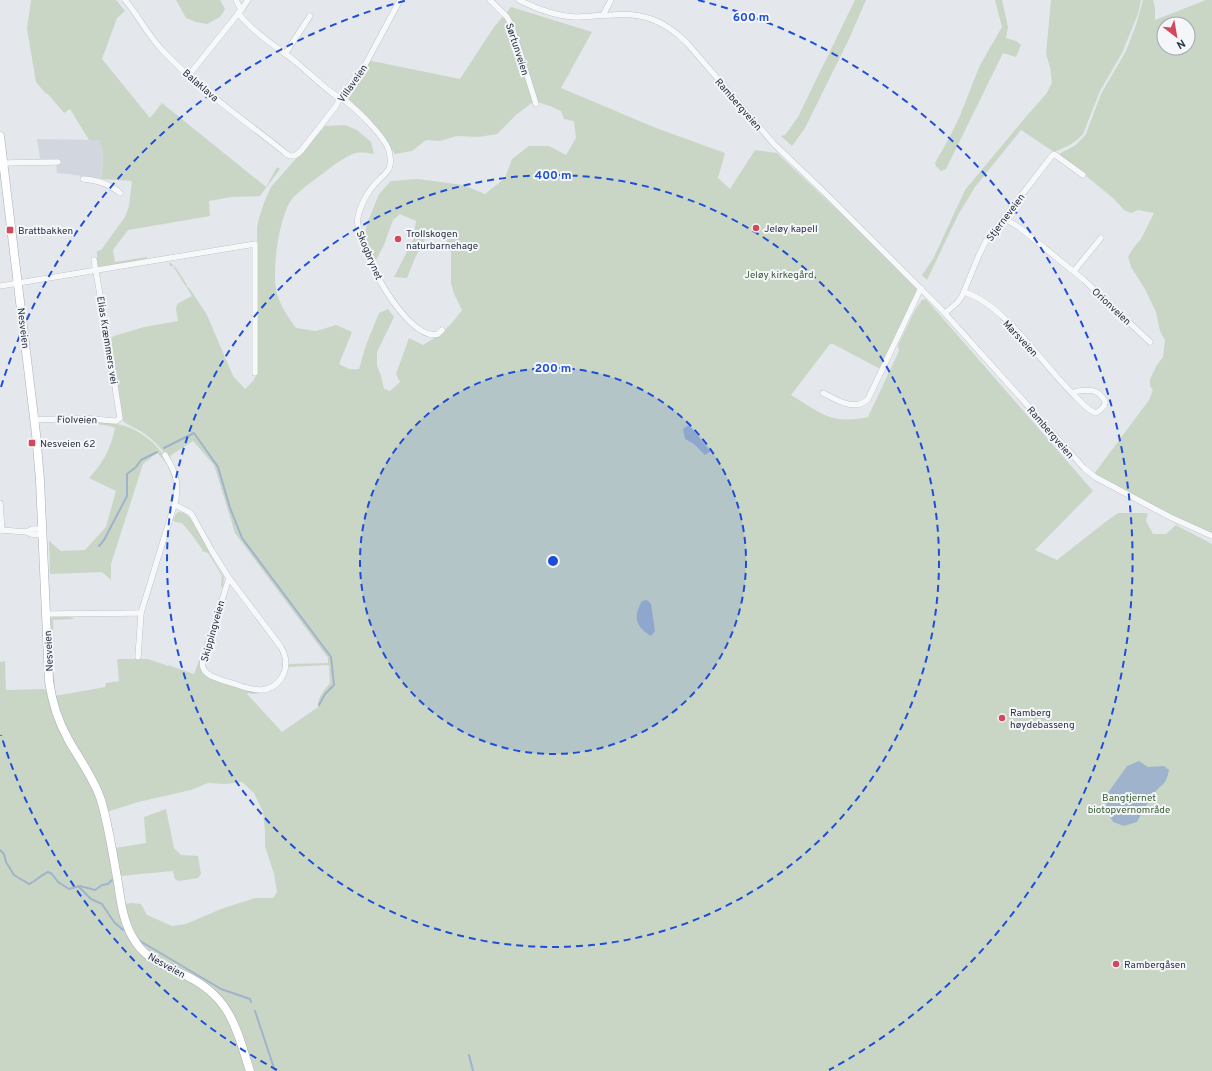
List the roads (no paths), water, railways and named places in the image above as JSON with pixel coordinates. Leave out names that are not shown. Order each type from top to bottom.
[{"type":"main road","name":"Nesveien","points":[[0,136],[35,420],[40,480],[49,681],[54,705],[67,736],[101,799],[107,823],[121,901],[129,931],[139,947],[150,957],[208,988],[222,1003],[233,1023],[250,1071]]},
{"type":"street","name":"Balaklava","points":[[125,0],[154,42],[170,58],[243,120],[291,156]]},
{"type":"street","name":"Skogbrynet","points":[[236,0],[240,12],[253,28],[322,85],[347,102],[362,116],[384,142],[389,152],[390,166],[388,171],[370,191],[361,207],[357,221],[362,241],[373,269],[387,293],[401,312],[412,324],[429,334],[438,334],[442,330]]},
{"type":"street","points":[[189,75],[248,0]]},
{"type":"street","name":"Villaveien","points":[[291,156],[296,155],[301,151],[336,106],[340,98],[364,65],[400,0]]},
{"type":"street","name":"Sørtunveien","points":[[490,0],[511,24],[536,104]]},
{"type":"street","name":"Rambergveien","points":[[519,0],[535,8],[558,14],[581,17],[628,14],[640,16],[657,21],[678,34],[774,144],[945,313],[1005,379],[1075,460],[1090,474],[1170,517],[1212,536]]},
{"type":"street","points":[[603,16],[611,0]]},
{"type":"street","points":[[285,54],[310,16]]},
{"type":"street","name":"Stjerneveien","points":[[945,313],[957,303],[964,292],[982,249],[1048,159],[1054,154],[1082,175]]},
{"type":"street","points":[[3,165],[58,162]]},
{"type":"street","points":[[83,179],[99,181],[110,185],[120,194]]},
{"type":"street","name":"Orionveien","points":[[1004,218],[1020,228],[1074,271],[1150,342]]},
{"type":"street","points":[[1074,271],[1101,238]]},
{"type":"street","points":[[0,286],[255,244],[255,374]]},
{"type":"street","name":"Elias Kræmmers vei","points":[[94,260],[120,416],[118,420]]},
{"type":"street","points":[[823,393],[838,401],[850,405],[862,404],[868,399],[921,288]]},
{"type":"street","name":"Marsveien","points":[[964,292],[981,300],[1004,319],[1022,337],[1072,393],[1087,408],[1098,413],[1104,407],[1105,401],[1097,392],[1090,391],[1072,393]]},
{"type":"street","name":"Fiolveien","points":[[35,420],[69,418],[118,420]]},
{"type":"street","points":[[138,656],[140,613],[175,505],[177,486],[174,469],[165,455]]},
{"type":"street","points":[[0,503],[1,530],[27,532],[32,529],[42,532]]},
{"type":"street","name":"Skippingveien","points":[[175,505],[192,514],[212,551],[229,578],[281,647],[284,653],[286,665],[283,676],[276,684],[269,688],[256,690],[248,689],[211,676],[207,674],[202,667],[229,578]]},
{"type":"street","points":[[46,614],[140,613]]},
{"type":"water","points":[[687,426],[692,429],[711,451],[705,455],[694,444],[685,439],[683,429]]},
{"type":"water","points":[[647,600],[651,604],[655,631],[651,636],[642,629],[637,621],[637,612],[639,607],[642,601]]},
{"type":"water","points":[[1139,761],[1148,767],[1164,766],[1169,770],[1168,775],[1165,782],[1149,801],[1137,822],[1124,826],[1113,822],[1106,808],[1107,794],[1127,766]]},
{"type":"waterway","points":[[164,448],[194,433],[218,467],[230,508],[242,538],[331,657],[334,685],[325,694],[319,705]]},
{"type":"waterway","points":[[99,546],[104,540],[127,496],[127,474],[136,467],[141,460],[157,452]]},
{"type":"waterway","points":[[0,850],[4,854],[6,862],[14,875],[29,884],[48,872],[52,874],[58,882],[69,889],[80,886],[95,890],[102,885],[108,884],[112,880]]},
{"type":"waterway","points":[[78,886],[91,899],[102,904],[114,922],[123,930]]},
{"type":"waterway","points":[[140,941],[221,989],[250,999],[251,1002]]},
{"type":"waterway","points":[[255,1011],[275,1071]]},
{"type":"waterway","points":[[469,1055],[473,1071]]},
{"type":"place","name":"Jeløy kapell","points":[[756,228]]},
{"type":"place","name":"Brattbakken","points":[[10,230]]},
{"type":"place","name":"Trollskogen naturbarnehage","points":[[398,239]]},
{"type":"place","name":"Nesveien 62","points":[[32,443]]},
{"type":"place","name":"Ramberg høydebasseng","points":[[1002,718]]},
{"type":"place","name":"Rambergåsen","points":[[1116,964]]},
{"type":"park label","name":"Jeløy kirkegård","points":[[779,274]]},
{"type":"park label","name":"Bangtjernet biotopvernområde","points":[[1129,802]]}]
